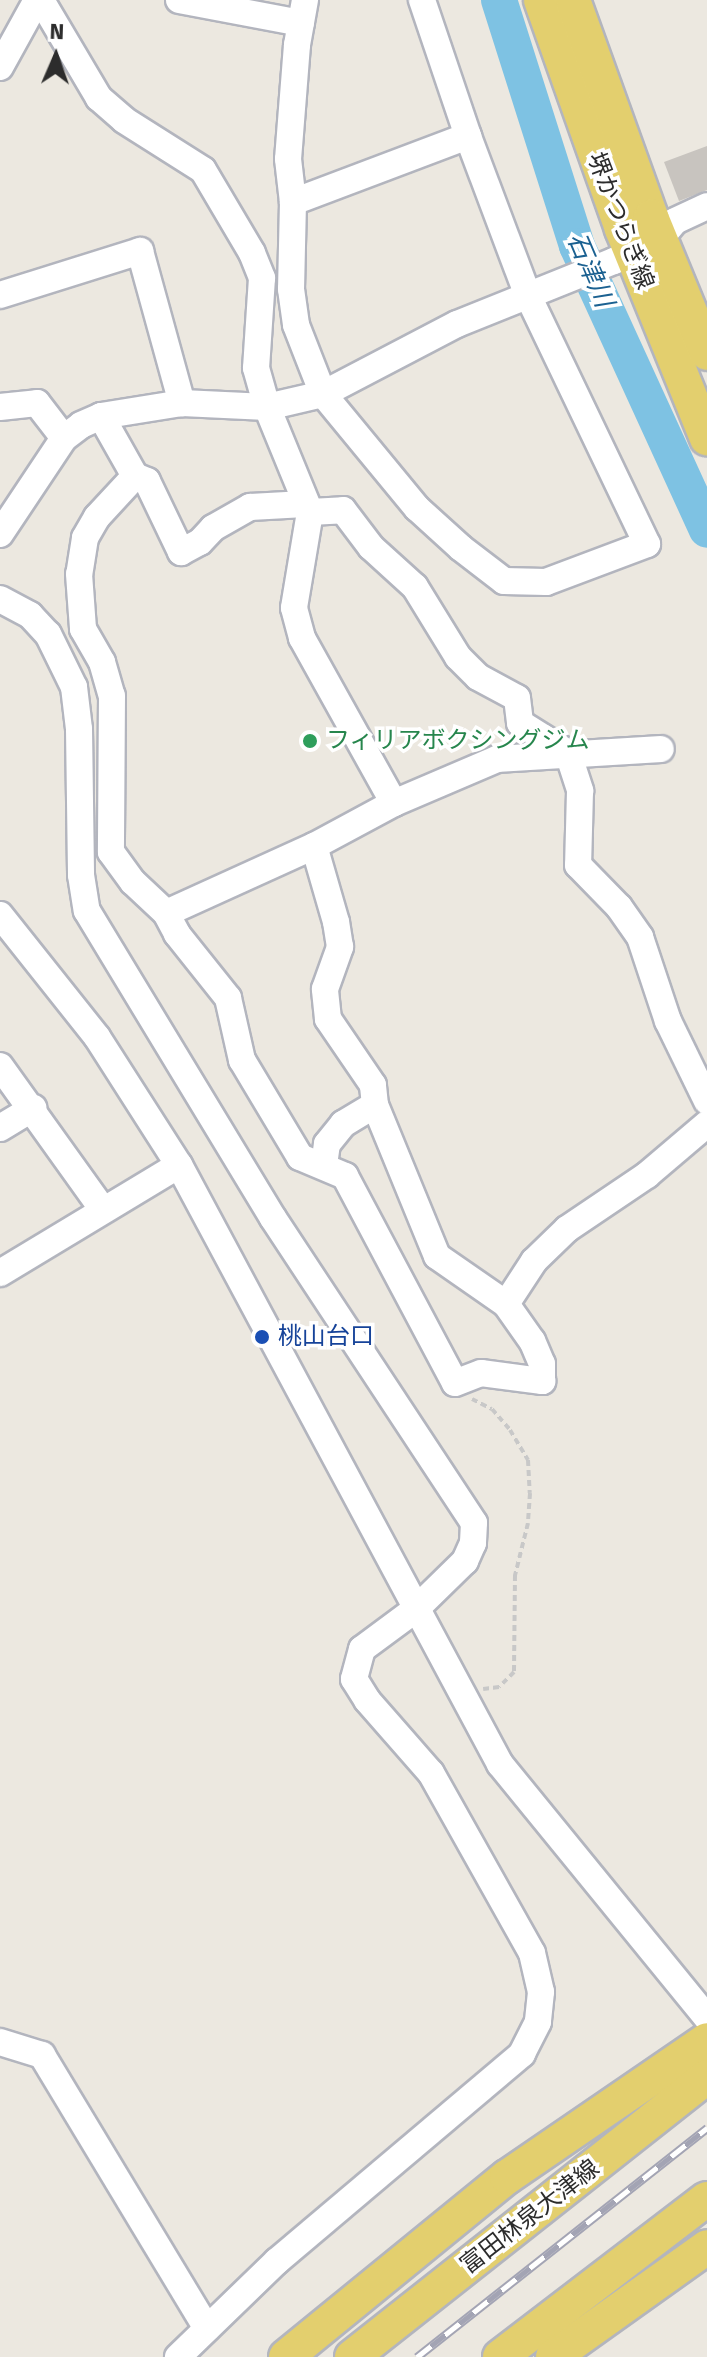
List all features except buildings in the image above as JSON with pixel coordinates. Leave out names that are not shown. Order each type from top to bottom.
[{"type":"main road","name":"堺かつらぎ線","points":[[541,0],[633,252],[707,438]]},
{"type":"main road","name":"堺かつらぎ線","points":[[573,0],[633,252],[707,353]]},
{"type":"main road","points":[[286,2357],[507,2177],[707,2040]]},
{"type":"main road","name":"富田林泉大津線","points":[[352,2357],[707,2077]]},
{"type":"main road","points":[[500,2357],[707,2199]]},
{"type":"main road","points":[[553,2357],[707,2247]]},
{"type":"street","points":[[0,67],[39,0],[99,98],[124,120],[203,170],[234,219],[262,278],[256,368],[267,407],[308,508],[294,608],[302,638],[394,803]]},
{"type":"street","points":[[179,0],[303,11],[288,159],[293,202],[291,289],[296,325],[323,394],[417,508],[504,581],[546,582],[647,544],[528,296],[468,136],[422,0]]},
{"type":"street","points":[[293,202],[468,136]]},
{"type":"street","points":[[0,534],[64,438],[101,416],[182,403],[267,407],[323,394],[457,324],[633,252],[675,221],[707,206]]},
{"type":"street","points":[[0,295],[140,251],[182,403]]},
{"type":"street","points":[[0,407],[37,403],[64,438]]},
{"type":"street","points":[[101,416],[135,476],[147,481],[181,552],[200,542],[213,528],[250,507],[343,510],[371,547],[415,587],[458,657],[478,677],[517,698],[520,723],[568,753],[580,791],[578,865],[619,907],[640,937],[668,1021],[707,1101]]},
{"type":"street","points":[[135,476],[97,517],[85,538],[79,574],[83,629],[102,662],[112,696],[111,852],[133,882],[166,913],[177,934],[228,998],[242,1060],[279,1127],[300,1157],[345,1176],[455,1383],[481,1373],[542,1381],[542,1364],[532,1341],[506,1304],[437,1256],[375,1105],[373,1085],[326,1010],[325,989],[340,947],[314,846]]},
{"type":"street","points":[[0,599],[30,615],[48,634],[74,687],[79,729],[81,875],[87,911],[273,1218],[474,1523],[473,1543],[465,1561],[416,1609],[362,1649],[354,1679],[367,1700],[431,1773],[532,1953],[541,1992],[538,2022],[522,2054],[277,2261],[178,2357]]},
{"type":"street","points":[[166,913],[314,846],[394,803],[497,759],[661,749]]},
{"type":"street","points":[[0,915],[97,1037],[179,1165],[500,1764],[707,2018]]},
{"type":"street","points":[[0,1066],[33,1108],[103,1210]]},
{"type":"street","points":[[324,1165],[327,1144],[343,1124],[375,1105]]},
{"type":"street","points":[[0,1128],[33,1108]]},
{"type":"street","points":[[506,1304],[534,1261],[567,1229],[647,1175],[707,1124]]},
{"type":"street","points":[[0,1273],[179,1165]]},
{"type":"street","points":[[0,2042],[42,2055],[207,2328]]},
{"type":"path","points":[[455,1383],[463,1395],[492,1409],[510,1430],[528,1460],[530,1493],[515,1575],[514,1672],[499,1687],[461,1692]]},
{"type":"waterway","name":"石津川","points":[[499,0],[577,246],[707,530]]},
{"type":"railway","points":[[417,2357],[707,2128]]},
{"type":"place","name":"フィリアボクシングジム","points":[[310,741]]},
{"type":"place","name":"桃山台口","points":[[262,1337]]}]
